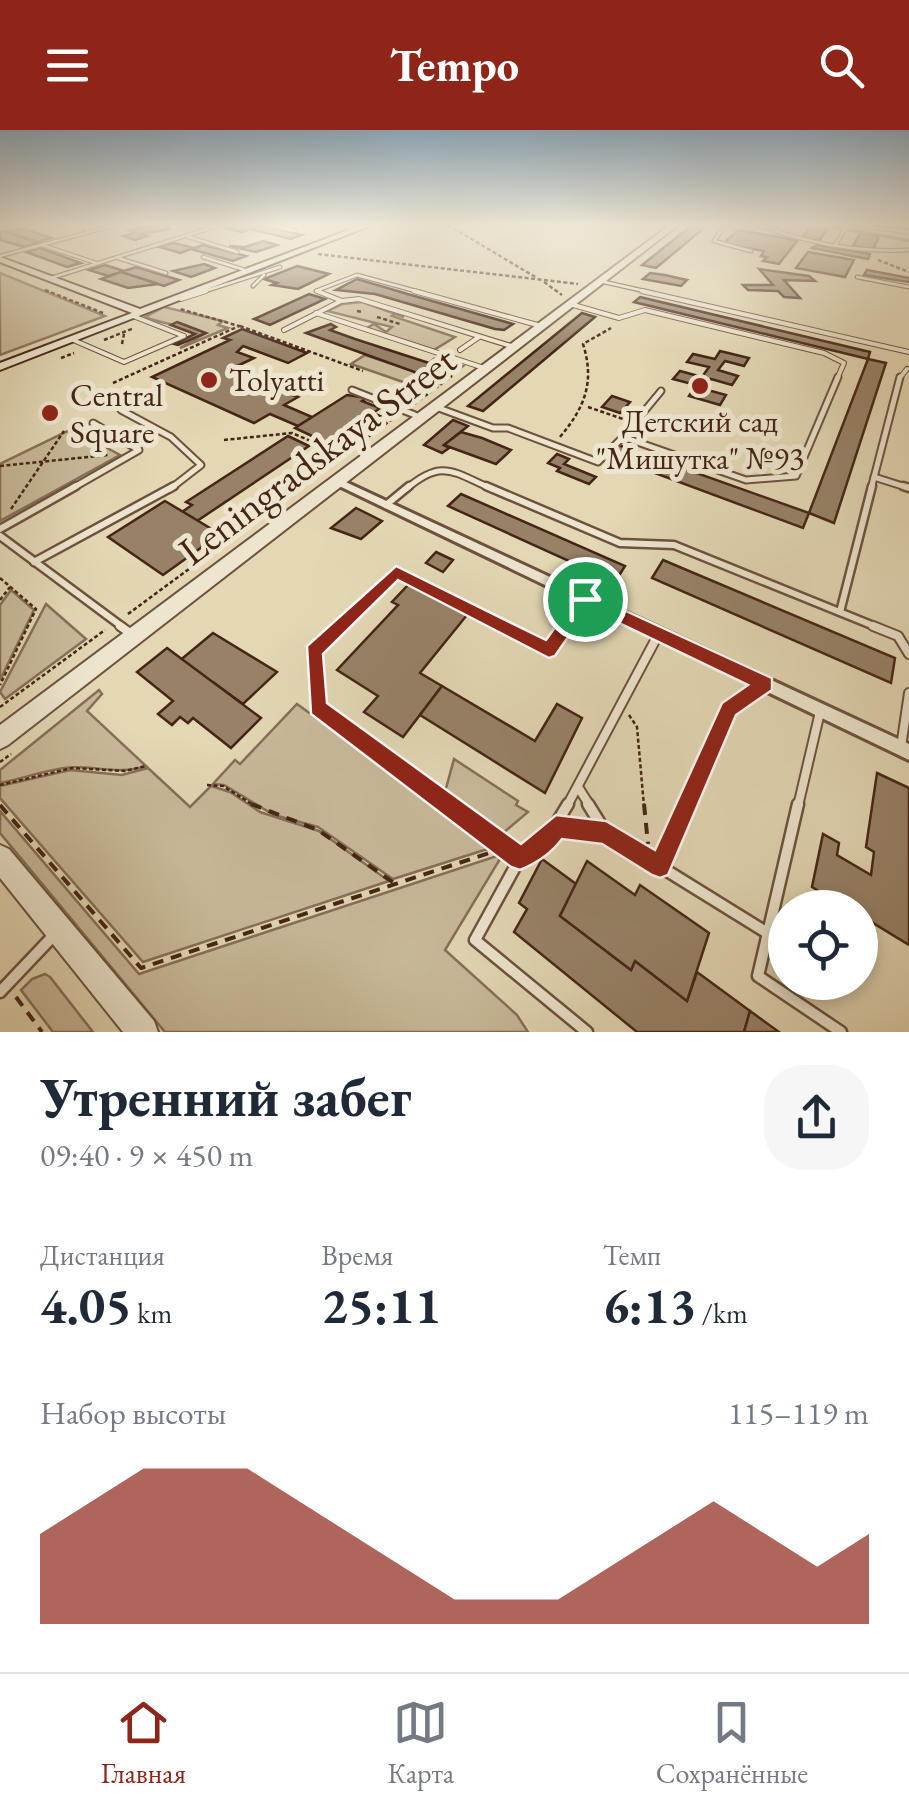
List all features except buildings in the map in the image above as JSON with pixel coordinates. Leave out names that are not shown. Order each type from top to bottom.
[{"type":"street","points":[[25,267],[137,318]]},
{"type":"street","points":[[0,367],[137,318],[260,267]]},
{"type":"street","name":"Leningradskaya Street","points":[[0,738],[435,407],[477,366],[514,346],[618,267]]},
{"type":"street","points":[[337,481],[905,750]]},
{"type":"street","points":[[0,858],[143,1032]]},
{"type":"lane","points":[[51,278],[87,267]]},
{"type":"lane","points":[[147,267],[166,273]]},
{"type":"lane","points":[[237,267],[250,271]]},
{"type":"lane","points":[[253,286],[258,278],[280,267]]},
{"type":"lane","points":[[170,302],[280,267]]},
{"type":"lane","points":[[342,301],[317,290],[357,275],[540,326]]},
{"type":"lane","points":[[856,277],[909,288]]},
{"type":"lane","points":[[597,283],[909,352]]},
{"type":"lane","points":[[284,330],[342,301],[359,299],[514,346]]},
{"type":"lane","points":[[569,302],[624,319],[637,318],[645,310],[824,353],[844,363],[796,476],[746,480],[623,437]]},
{"type":"lane","points":[[316,313],[477,366]]},
{"type":"lane","points":[[72,339],[124,362],[184,336],[137,318]]},
{"type":"lane","points":[[612,327],[624,319]]},
{"type":"lane","points":[[460,350],[480,336]]},
{"type":"lane","points":[[840,612],[900,376],[908,368]]},
{"type":"lane","points":[[352,390],[415,416]]},
{"type":"lane","points":[[435,407],[493,428],[508,428],[598,462],[661,391]]},
{"type":"lane","points":[[34,562],[166,492],[201,465],[171,437],[121,410]]},
{"type":"lane","points":[[92,423],[140,450],[0,533],[134,635]]},
{"type":"lane","points":[[386,505],[427,470],[444,468],[620,543],[674,546],[840,612],[898,636],[909,654]]},
{"type":"lane","points":[[874,476],[909,488]]},
{"type":"lane","points":[[520,858],[318,708],[313,652],[396,572],[549,650],[585,599]]},
{"type":"lane","points":[[584,1031],[475,940],[520,858],[544,844],[556,827],[659,634]]},
{"type":"lane","points":[[905,750],[909,693]]},
{"type":"lane","points":[[778,890],[820,710]]},
{"type":"lane","points":[[577,786],[606,832],[768,934],[758,976],[768,983]]},
{"type":"lane","points":[[556,827],[606,832]]},
{"type":"lane","points":[[4,988],[59,930]]},
{"type":"lane","points":[[794,1000],[841,1032]]},
{"type":"path","points":[[433,267],[597,283]]},
{"type":"path","points":[[518,267],[569,302]]},
{"type":"path","points":[[36,286],[109,316]]},
{"type":"path","points":[[363,328],[392,310]]},
{"type":"path","points":[[357,311],[362,312]]},
{"type":"path","points":[[377,317],[400,324]]},
{"type":"path","points":[[61,358],[124,332],[137,318]]},
{"type":"path","points":[[122,344],[124,332],[137,318]]},
{"type":"path","points":[[239,326],[363,371]]},
{"type":"path","points":[[558,438],[587,407],[590,362],[583,344],[612,327]]},
{"type":"path","points":[[0,707],[404,411],[477,366]]},
{"type":"path","points":[[587,407],[635,423]]},
{"type":"path","points":[[10,509],[64,432]]},
{"type":"path","points":[[224,440],[233,436],[274,439],[292,433],[345,456]]},
{"type":"path","points":[[0,466],[118,454]]},
{"type":"path","points":[[0,578],[36,609],[0,686]]},
{"type":"path","points":[[0,588],[9,586]]},
{"type":"path","points":[[0,600],[9,586]]},
{"type":"path","points":[[655,863],[729,709],[765,684]]},
{"type":"path","points":[[622,704],[637,726],[655,863]]},
{"type":"path","points":[[0,785],[62,770],[122,774],[146,766]]},
{"type":"path","points":[[207,785],[223,786],[262,812],[318,830],[397,885]]},
{"type":"path","points":[[0,806],[140,968],[505,848]]},
{"type":"path","points":[[4,988],[42,1032]]},
{"type":"shaded area","points":[[0,273],[105,316],[0,355]]},
{"type":"shaded area","points":[[362,302],[455,337],[434,350],[367,328],[374,324],[386,332],[392,327],[327,311],[342,304]]},
{"type":"shaded area","points":[[164,307],[223,321],[218,325],[228,328],[180,348],[204,334],[145,317]]},
{"type":"shaded area","points":[[365,355],[432,377],[453,363],[463,366],[429,391],[351,364]]},
{"type":"shaded area","points":[[72,429],[120,455],[0,521],[0,464]]},
{"type":"shaded area","points":[[11,590],[34,610],[0,680],[0,605]]},
{"type":"shaded area","points":[[46,604],[86,639],[5,699],[0,692]]},
{"type":"shaded area","points":[[99,690],[102,694],[87,711],[146,766],[125,770],[64,768],[0,783],[0,770]]},
{"type":"shaded area","points":[[297,704],[494,847],[393,879],[318,827],[274,815],[224,785],[213,784],[235,760],[240,764]]},
{"type":"shaded area","points":[[454,759],[518,801],[516,805],[528,812],[503,833],[445,792]]},
{"type":"shaded area","points":[[148,768],[190,807],[211,786],[230,792],[260,812],[319,831],[389,881],[143,962],[0,798],[0,786],[70,770],[122,775]]},
{"type":"shaded area","points":[[0,811],[139,974],[503,854],[445,950],[517,1015],[528,1032],[165,1032],[0,833]]},
{"type":"shaded area","points":[[45,974],[93,1032],[53,1032],[21,990],[32,979]]},
{"type":"place","name":"Tolyatti","points":[[209,380]]},
{"type":"place","name":"Детский сад \"Мишутка\" №93","points":[[700,386]]},
{"type":"place","name":"Central Square","points":[[50,413]]},
{"type":"route","points":[[396,572],[549,650],[585,599],[765,684],[729,709],[660,866],[606,832],[556,827],[544,844],[520,858],[318,708],[313,652],[396,572]]}]
